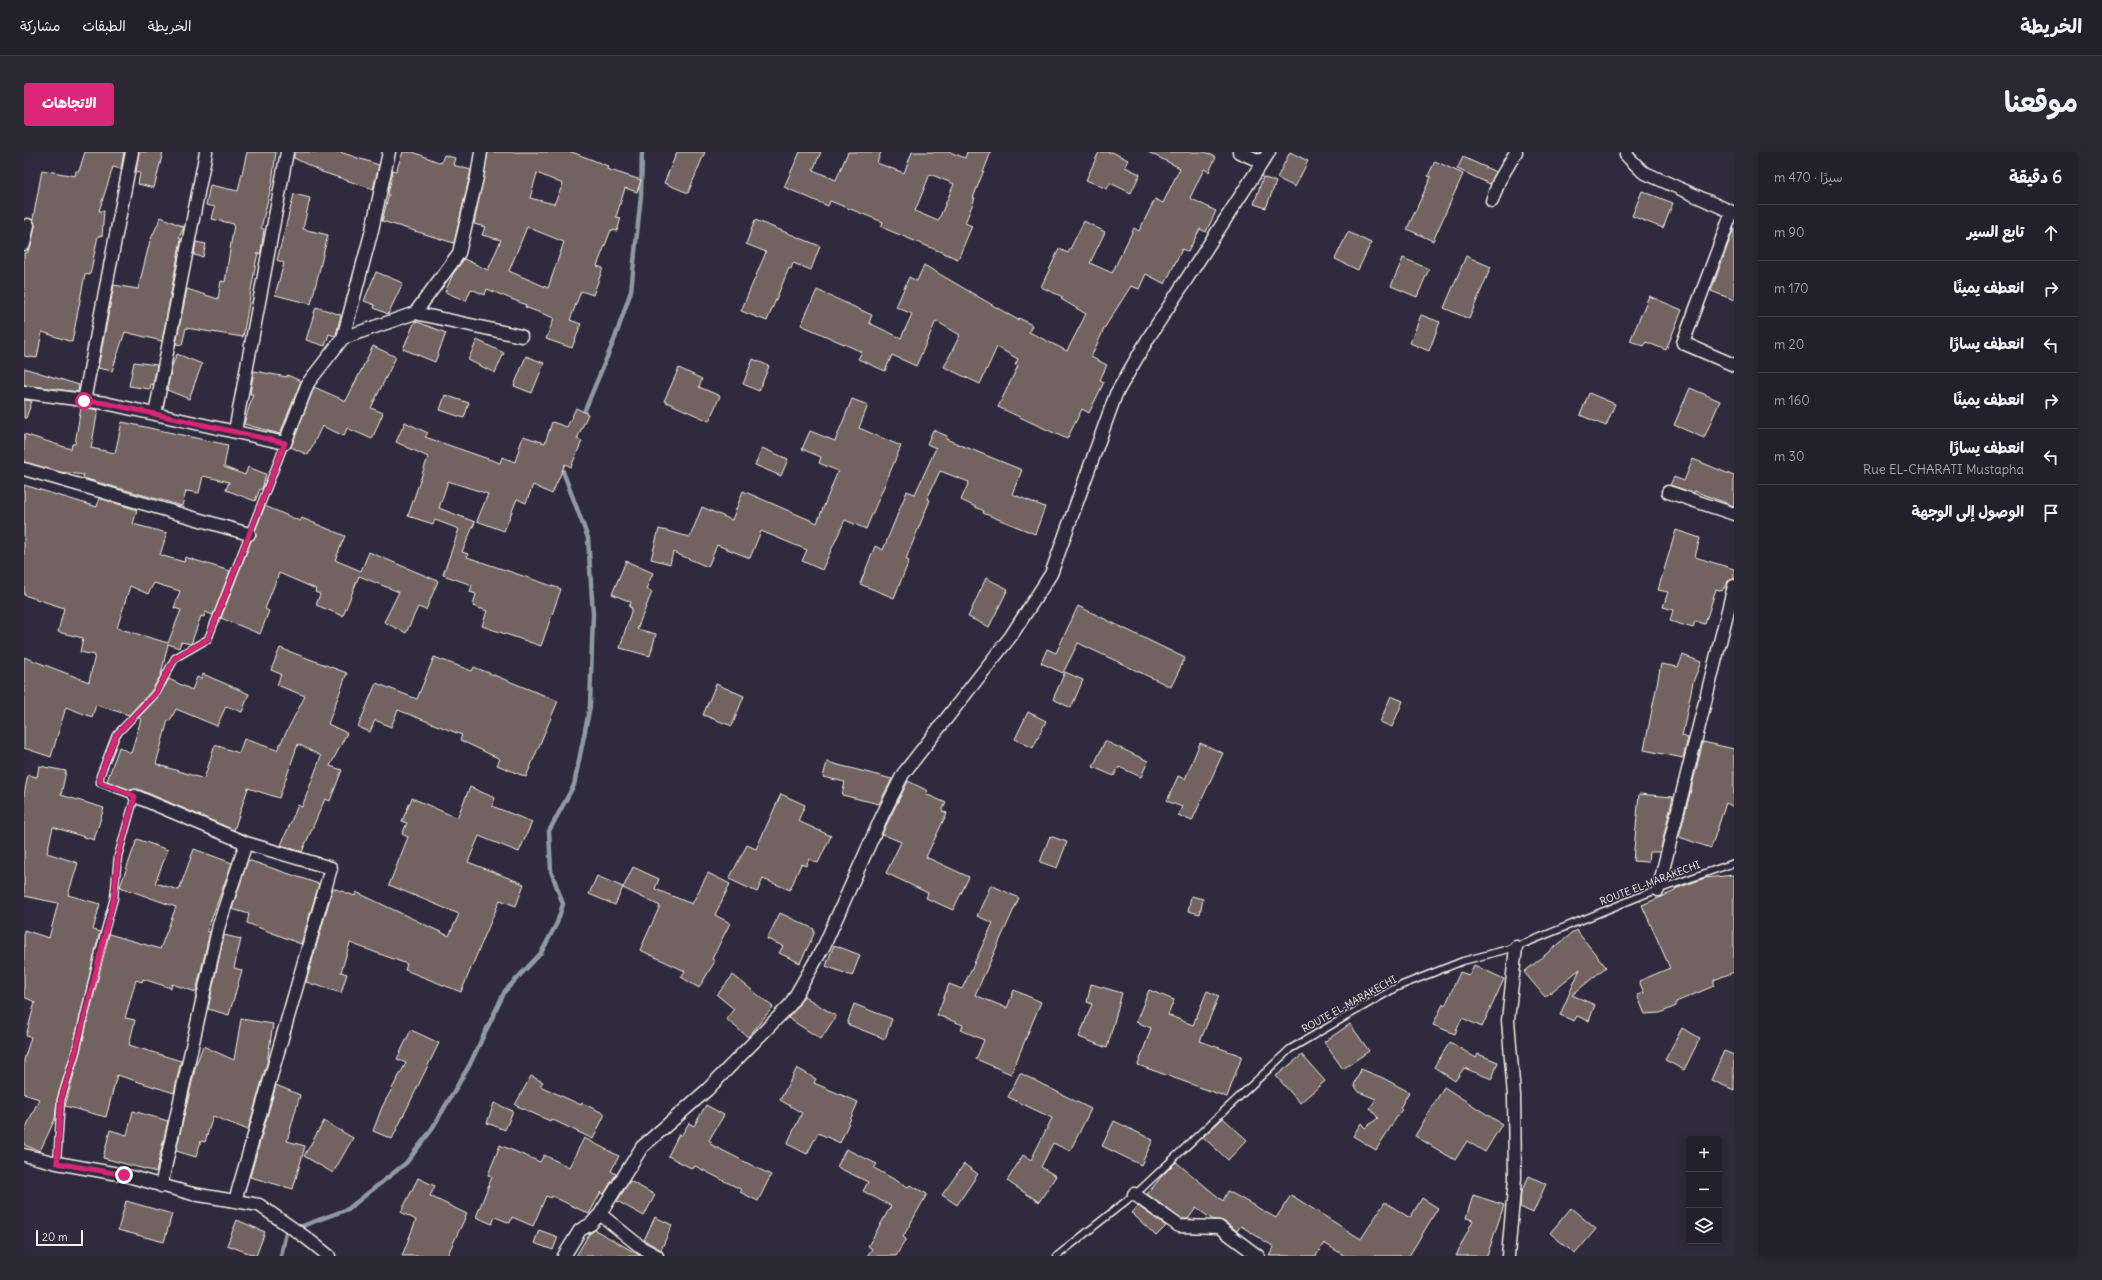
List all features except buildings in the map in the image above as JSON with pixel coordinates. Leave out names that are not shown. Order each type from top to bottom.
[{"type":"street","points":[[84,401],[132,152]]},
{"type":"street","points":[[155,414],[206,152]]},
{"type":"street","points":[[234,432],[287,152]]},
{"type":"street","points":[[24,392],[105,403],[285,443],[308,384],[343,338],[372,230],[389,152]]},
{"type":"street","points":[[415,313],[459,253],[477,177],[481,152]]},
{"type":"street","points":[[564,1256],[580,1230],[591,1224],[600,1214],[642,1147],[707,1090],[790,1005],[824,946],[883,814],[903,774],[1011,636],[1051,574],[1116,394],[1149,338],[1265,157],[1239,152]]},
{"type":"street","points":[[1492,201],[1499,180],[1516,152]]},
{"type":"street","points":[[1627,152],[1626,155],[1643,172],[1732,212],[1683,343],[1734,365]]},
{"type":"street","points":[[24,242],[28,225]]},
{"type":"street","points":[[343,338],[415,313],[521,336]]},
{"type":"street","points":[[24,469],[249,534]]},
{"type":"street","points":[[1668,492],[1734,514]]},
{"type":"street","points":[[1658,890],[1734,586]]},
{"type":"street","points":[[135,796],[246,843],[331,868],[235,1201]]},
{"type":"street","points":[[161,1186],[219,925],[246,843]]},
{"type":"street","points":[[1508,1256],[1515,1178],[1514,1096],[1508,1020],[1516,947]]},
{"type":"street","points":[[24,1155],[57,1163],[124,1175],[161,1186],[259,1205],[305,1237],[329,1256]]},
{"type":"street","points":[[1134,1194],[1179,1226],[1219,1227],[1258,1256]]},
{"type":"street","points":[[600,1214],[642,1248],[657,1256]]},
{"type":"lane","points":[[57,1163],[61,1100],[76,1051],[114,898],[118,856],[135,796],[100,782],[100,776],[116,735],[156,693],[175,658],[208,639],[285,443]]},
{"type":"lane","name":"ROUTE EL-MARAKECHI","points":[[1057,1256],[1134,1194],[1290,1049],[1397,987],[1463,961],[1516,947],[1658,890],[1734,863]]},
{"type":"waterway","points":[[582,417],[615,338],[631,291],[641,195],[642,152]]},
{"type":"waterway","points":[[281,1256],[286,1232],[348,1209],[406,1163],[430,1132],[469,1066],[505,991],[541,953],[557,923],[563,904],[551,871],[549,831],[574,785],[590,706],[593,614],[588,538],[561,466]]},
{"type":"route","points":[[84,401],[105,403],[285,443],[208,639],[194,645],[175,658],[156,693],[116,735],[100,776],[100,782],[135,796],[118,856],[114,898],[99,952],[76,1051],[61,1100],[57,1163],[124,1175]]}]
